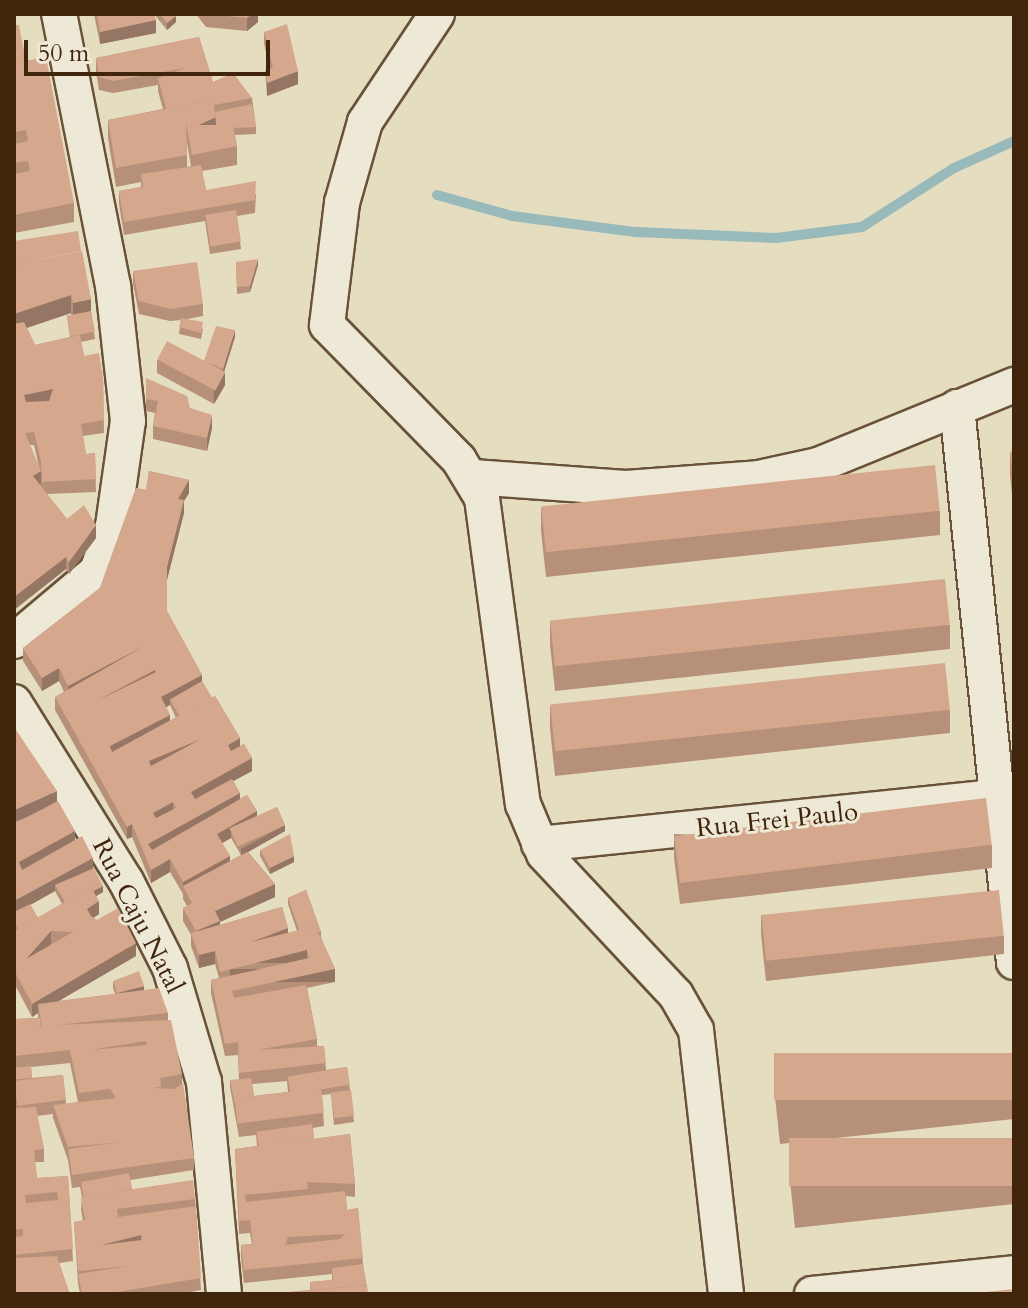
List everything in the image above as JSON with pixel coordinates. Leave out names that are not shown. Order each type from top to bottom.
[{"type":"street","points":[[14,641],[97,571],[113,526],[128,421],[113,286],[59,14]]},
{"type":"street","points":[[437,14],[365,122],[342,203],[327,325],[473,477],[488,521],[523,804],[539,844],[676,995],[696,1030],[726,1294]]},
{"type":"street","points":[[473,477],[626,488],[743,481],[818,465],[1014,385]]},
{"type":"street","points":[[957,407],[1006,796],[1014,962]]},
{"type":"street","name":"Rua Caju Natal","points":[[14,702],[126,881],[170,968],[204,1082],[224,1294]]},
{"type":"street","name":"Rua Frei Paulo","points":[[539,844],[1006,796]]},
{"type":"street","points":[[812,1294],[1014,1273]]},
{"type":"building","points":[[97,14],[154,14],[156,20],[100,32]]},
{"type":"building","points":[[160,14],[175,14],[176,16],[167,23]]},
{"type":"building","points":[[205,14],[252,14],[247,18]]},
{"type":"building","points":[[287,24],[298,71],[267,83],[265,70],[273,68],[264,32]]},
{"type":"building","points":[[14,25],[19,25],[26,61],[14,63]]},
{"type":"building","points":[[199,37],[213,82],[233,73],[252,98],[214,105],[213,100],[166,109],[158,78],[185,68],[113,81],[99,77],[96,58]]},
{"type":"building","points":[[46,57],[74,203],[14,215],[14,174],[30,171],[28,161],[14,163],[14,144],[28,141],[26,130],[14,132],[14,63]]},
{"type":"building","points":[[213,100],[216,117],[199,125],[233,125],[237,146],[192,155],[186,123],[187,155],[116,168],[108,120]]},
{"type":"building","points":[[252,104],[256,127],[216,125],[215,112]]},
{"type":"building","points":[[201,165],[206,190],[256,181],[255,200],[124,222],[119,191],[143,187],[141,174]]},
{"type":"building","points":[[236,210],[241,242],[210,246],[205,215]]},
{"type":"building","points":[[78,231],[81,251],[14,265],[14,241]]},
{"type":"building","points":[[82,251],[91,299],[73,303],[71,295],[14,314],[14,265]]},
{"type":"building","points":[[258,259],[250,286],[237,287],[236,262]]},
{"type":"building","points":[[197,262],[203,304],[170,309],[139,301],[133,271]]},
{"type":"building","points":[[91,311],[95,332],[70,336],[66,316]]},
{"type":"building","points":[[181,318],[203,322],[201,333],[179,327]]},
{"type":"building","points":[[24,322],[35,345],[80,335],[84,356],[99,353],[104,420],[81,424],[86,454],[95,453],[96,479],[42,482],[41,461],[34,432],[25,433],[41,471],[33,476],[67,519],[84,505],[96,525],[69,562],[66,557],[14,597],[14,324]],"holes":[[[53,389],[49,401],[26,402],[24,395]]]},
{"type":"building","points":[[216,326],[235,330],[223,369],[204,361]]},
{"type":"building","points":[[167,341],[225,372],[215,391],[157,360]]},
{"type":"building","points":[[146,378],[187,396],[190,408],[212,415],[207,438],[153,426],[158,401],[146,399]]},
{"type":"building","points":[[1014,451],[1014,490],[1010,452]]},
{"type":"building","points":[[935,465],[940,511],[546,552],[541,506]]},
{"type":"building","points":[[149,471],[189,480],[178,499],[184,500],[167,567],[167,611],[202,675],[161,697],[170,715],[110,746],[112,752],[215,696],[240,738],[228,745],[231,751],[244,744],[252,758],[191,792],[195,799],[232,779],[240,793],[148,844],[152,850],[247,795],[257,811],[217,834],[230,856],[183,882],[170,859],[151,870],[132,824],[127,827],[55,697],[144,646],[68,686],[59,668],[42,678],[23,648],[100,588],[136,488],[146,490]],"holes":[[[155,670],[156,672],[94,702]],[[201,739],[151,766],[149,761]],[[173,802],[176,808],[156,818],[153,813]]]},
{"type":"building","points":[[945,579],[950,625],[555,666],[550,620]]},
{"type":"building","points":[[945,663],[950,710],[555,751],[550,704]]},
{"type":"building","points":[[202,681],[212,698],[180,717],[170,700]]},
{"type":"building","points":[[14,727],[57,791],[14,810]]},
{"type":"building","points":[[986,798],[992,845],[680,883],[674,836]]},
{"type":"building","points":[[58,801],[75,831],[19,862],[22,870],[82,836],[93,858],[14,901],[14,824]]},
{"type":"building","points":[[277,807],[285,825],[238,846],[229,828]]},
{"type":"building","points":[[290,834],[294,856],[270,868],[260,850]]},
{"type":"building","points":[[247,852],[275,884],[215,911],[220,921],[196,931],[183,908],[192,903],[183,886]]},
{"type":"building","points":[[94,868],[103,886],[93,891],[91,887],[65,902],[55,885]]},
{"type":"building","points":[[91,887],[99,901],[87,909],[91,916],[97,920],[118,908],[136,943],[32,1004],[14,970],[14,931]],"holes":[[[51,931],[73,932],[26,959]]]},
{"type":"building","points":[[306,890],[321,932],[315,926],[299,930],[288,898]]},
{"type":"building","points":[[999,890],[1004,936],[766,961],[761,915]]},
{"type":"building","points":[[30,904],[38,918],[18,929],[14,912]]},
{"type":"building","points":[[282,907],[288,928],[251,942],[315,926],[335,969],[232,991],[234,998],[306,985],[317,1039],[257,1050],[324,1046],[326,1063],[239,1073],[238,1042],[225,1044],[211,980],[309,958],[307,950],[220,972],[215,951],[199,955],[191,933]]},
{"type":"building","points":[[139,971],[144,986],[117,993],[113,981]]},
{"type":"building","points":[[159,988],[168,1013],[57,1025],[171,1020],[182,1074],[160,1078],[161,1087],[153,1088],[174,1089],[183,1083],[194,1158],[72,1175],[68,1149],[121,1142],[68,1147],[53,1105],[116,1098],[110,1089],[79,1093],[70,1050],[14,1056],[14,1032],[36,1032],[42,1027],[38,1004]],"holes":[[[146,1041],[147,1045],[90,1050]]]},
{"type":"building","points":[[40,1018],[41,1028],[36,1032],[14,1032],[14,1019]]},
{"type":"building","points":[[774,1053],[1014,1053],[1014,1100],[774,1100]]},
{"type":"building","points":[[31,1066],[32,1078],[15,1079],[14,1067]]},
{"type":"building","points":[[347,1067],[350,1085],[291,1094],[288,1076]]},
{"type":"building","points":[[63,1075],[66,1100],[17,1106],[14,1081]]},
{"type":"building","points":[[251,1078],[254,1096],[235,1099],[235,1105],[230,1080]]},
{"type":"building","points":[[321,1088],[324,1113],[238,1123],[235,1099]]},
{"type":"building","points":[[351,1090],[354,1116],[334,1118],[331,1092]]},
{"type":"building","points":[[36,1107],[44,1149],[34,1150],[37,1178],[68,1176],[73,1249],[14,1255],[14,1237],[23,1236],[23,1229],[14,1230],[14,1108]],"holes":[[[57,1192],[58,1200],[26,1203],[25,1195]]]},
{"type":"building","points":[[312,1124],[314,1139],[259,1147],[257,1132]]},
{"type":"building","points":[[350,1134],[355,1184],[307,1182],[308,1189],[245,1195],[246,1202],[345,1191],[347,1210],[358,1208],[363,1258],[244,1270],[241,1245],[253,1244],[250,1220],[239,1221],[235,1149]],"holes":[[[345,1234],[340,1239],[285,1245],[288,1237]]]},
{"type":"building","points":[[789,1138],[1014,1138],[1014,1186],[789,1186]]},
{"type":"building","points":[[129,1173],[132,1189],[84,1198],[81,1182]]},
{"type":"building","points":[[193,1180],[195,1199],[117,1209],[118,1217],[196,1206],[201,1278],[105,1294],[82,1294],[78,1274],[129,1266],[78,1271],[74,1222],[85,1220],[81,1197]],"holes":[[[141,1235],[142,1240],[101,1245]]]},
{"type":"building","points":[[57,1256],[70,1294],[14,1294],[14,1258]]},
{"type":"building","points":[[363,1264],[366,1285],[311,1290],[310,1282],[333,1280],[332,1268]]},
{"type":"building","points":[[367,1285],[368,1294],[270,1294]]},
{"type":"building","points":[[1014,1289],[1014,1294],[966,1294]]},
{"type":"waterway","points":[[437,195],[512,216],[636,232],[776,238],[862,227],[954,168],[1014,141]]}]
